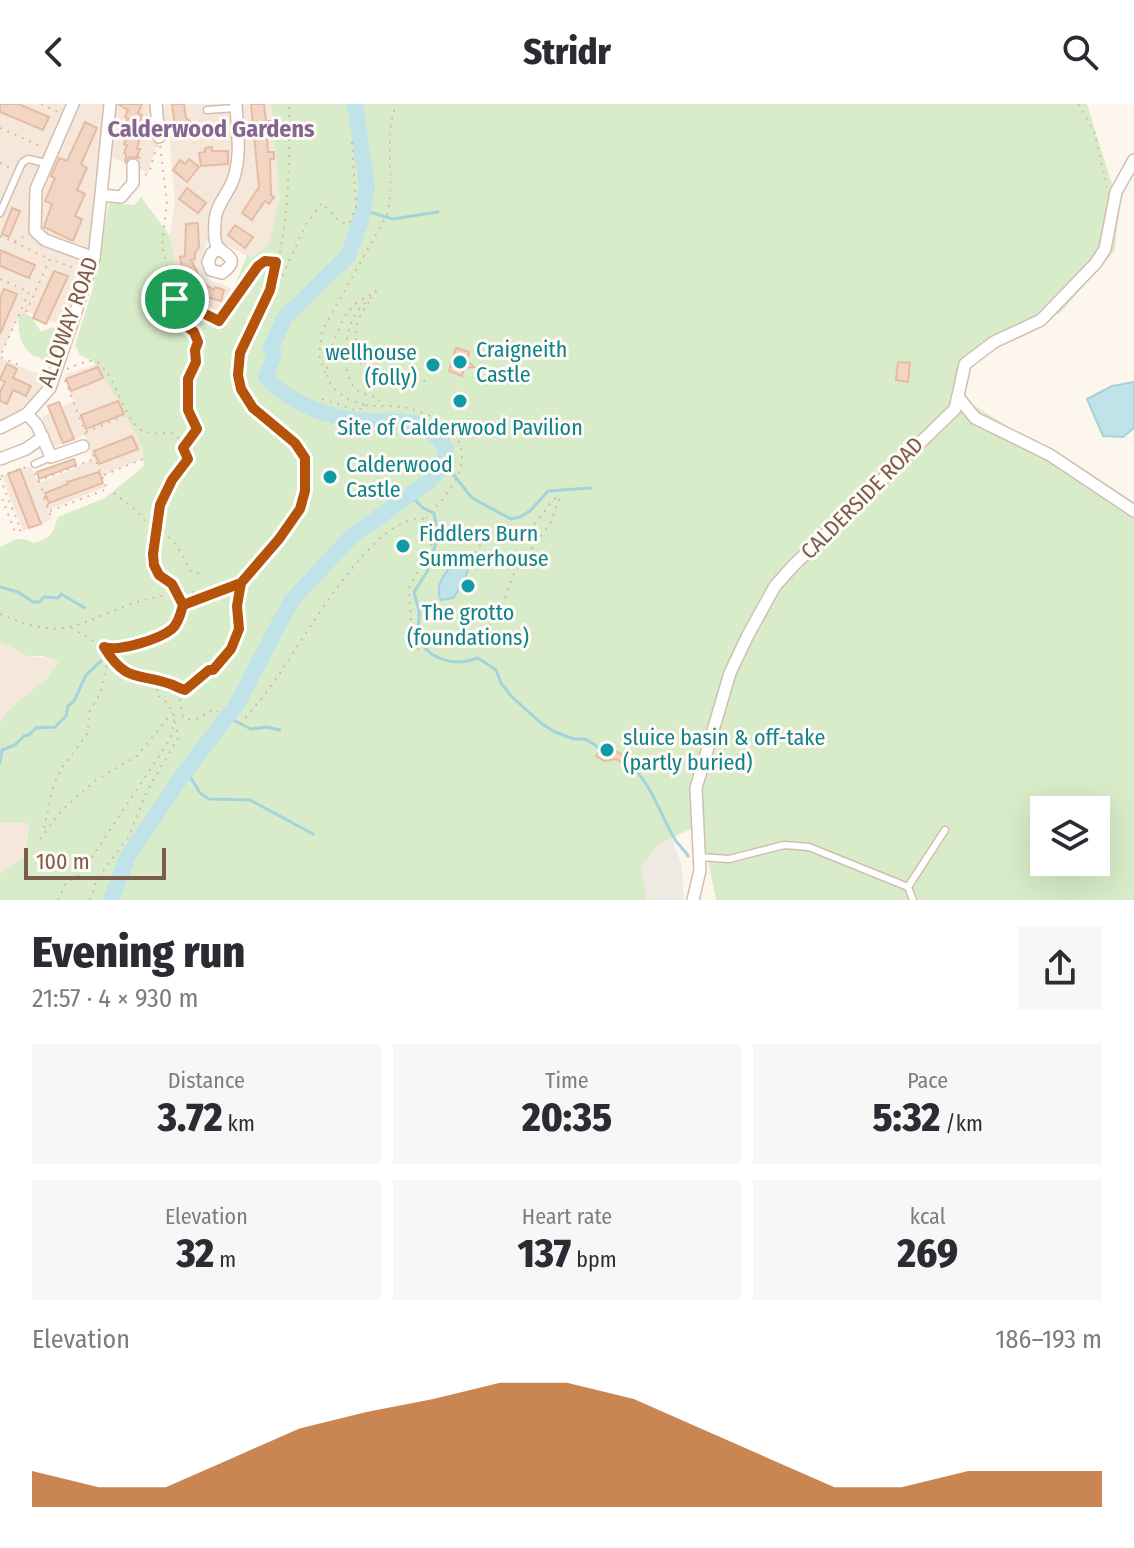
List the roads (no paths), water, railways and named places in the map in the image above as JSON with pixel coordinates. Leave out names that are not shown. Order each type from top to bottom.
[{"type":"street","points":[[73,104],[36,189],[35,231],[45,240],[94,258]]},
{"type":"street","name":"ALLOWAY ROAD","points":[[0,428],[27,414],[50,388],[94,258],[110,104]]},
{"type":"street","points":[[156,104],[159,139]]},
{"type":"street","points":[[219,249],[214,236],[216,213],[232,183],[239,159],[236,106]]},
{"type":"street","name":"CALDERSIDE ROAD","points":[[693,900],[700,857],[696,788],[730,673],[775,586],[955,409],[965,364],[994,342],[1041,320],[1096,263],[1105,249],[1116,192],[1134,160]]},
{"type":"street","points":[[101,195],[121,197],[133,180],[133,165]]},
{"type":"street","points":[[958,397],[975,418],[1050,455],[1134,511]]},
{"type":"street","points":[[27,414],[43,437],[51,457],[83,446]]},
{"type":"street","points":[[0,459],[26,449],[43,437]]},
{"type":"lane","points":[[207,110],[236,106]]},
{"type":"lane","points":[[0,213],[18,171],[28,159],[49,158]]},
{"type":"lane","points":[[35,464],[51,457]]},
{"type":"lane","points":[[908,887],[945,830]]},
{"type":"lane","points":[[700,857],[729,859],[784,845],[809,847],[908,887],[913,900]]},
{"type":"water","points":[[1134,382],[1134,428],[1123,437],[1103,436],[1087,399],[1112,386]]},
{"type":"water","points":[[460,559],[469,563],[465,581],[453,598],[441,600],[440,583],[450,567]]},
{"type":"waterway","points":[[111,900],[128,856],[185,772],[237,704],[291,601],[352,536],[428,482],[443,466],[446,448],[420,425],[402,421],[354,420],[326,414],[287,395],[266,377],[274,356],[271,348],[285,317],[348,256],[361,219],[367,186],[355,104]]},
{"type":"waterway","points":[[363,210],[393,219],[438,212]]},
{"type":"waterway","points":[[439,471],[453,474],[472,498],[511,519],[530,511],[548,491],[591,488]]},
{"type":"waterway","points":[[412,497],[423,508],[434,513],[438,536],[427,572],[414,592],[419,613],[418,630],[426,648],[440,659],[450,661],[478,658],[496,670],[512,697],[541,723],[574,739],[585,739],[603,750]]},
{"type":"waterway","points":[[0,587],[18,592],[33,602],[39,602],[44,597],[58,598],[61,594],[85,608]]},
{"type":"waterway","points":[[0,763],[2,750],[15,745],[36,728],[55,727],[66,716],[68,706],[74,701],[86,675],[101,661]]},
{"type":"waterway","points":[[227,717],[251,729],[267,727],[280,730]]},
{"type":"waterway","points":[[624,761],[648,787],[676,841],[688,856]]},
{"type":"waterway","points":[[185,772],[200,793],[209,799],[250,800],[313,834]]},
{"type":"place","name":"Craigneith Castle","points":[[460,362]]},
{"type":"place","name":"wellhouse (folly)","points":[[433,365]]},
{"type":"place","name":"Site of Calderwood Pavilion","points":[[460,401]]},
{"type":"place","name":"Calderwood Castle","points":[[330,477]]},
{"type":"place","name":"Fiddlers Burn Summerhouse","points":[[403,546]]},
{"type":"place","name":"The grotto (foundations)","points":[[468,586]]},
{"type":"place","name":"sluice basin & off-take (partly buried)","points":[[607,750]]},
{"type":"district","name":"Calderwood Gardens","points":[[211,129]]}]
